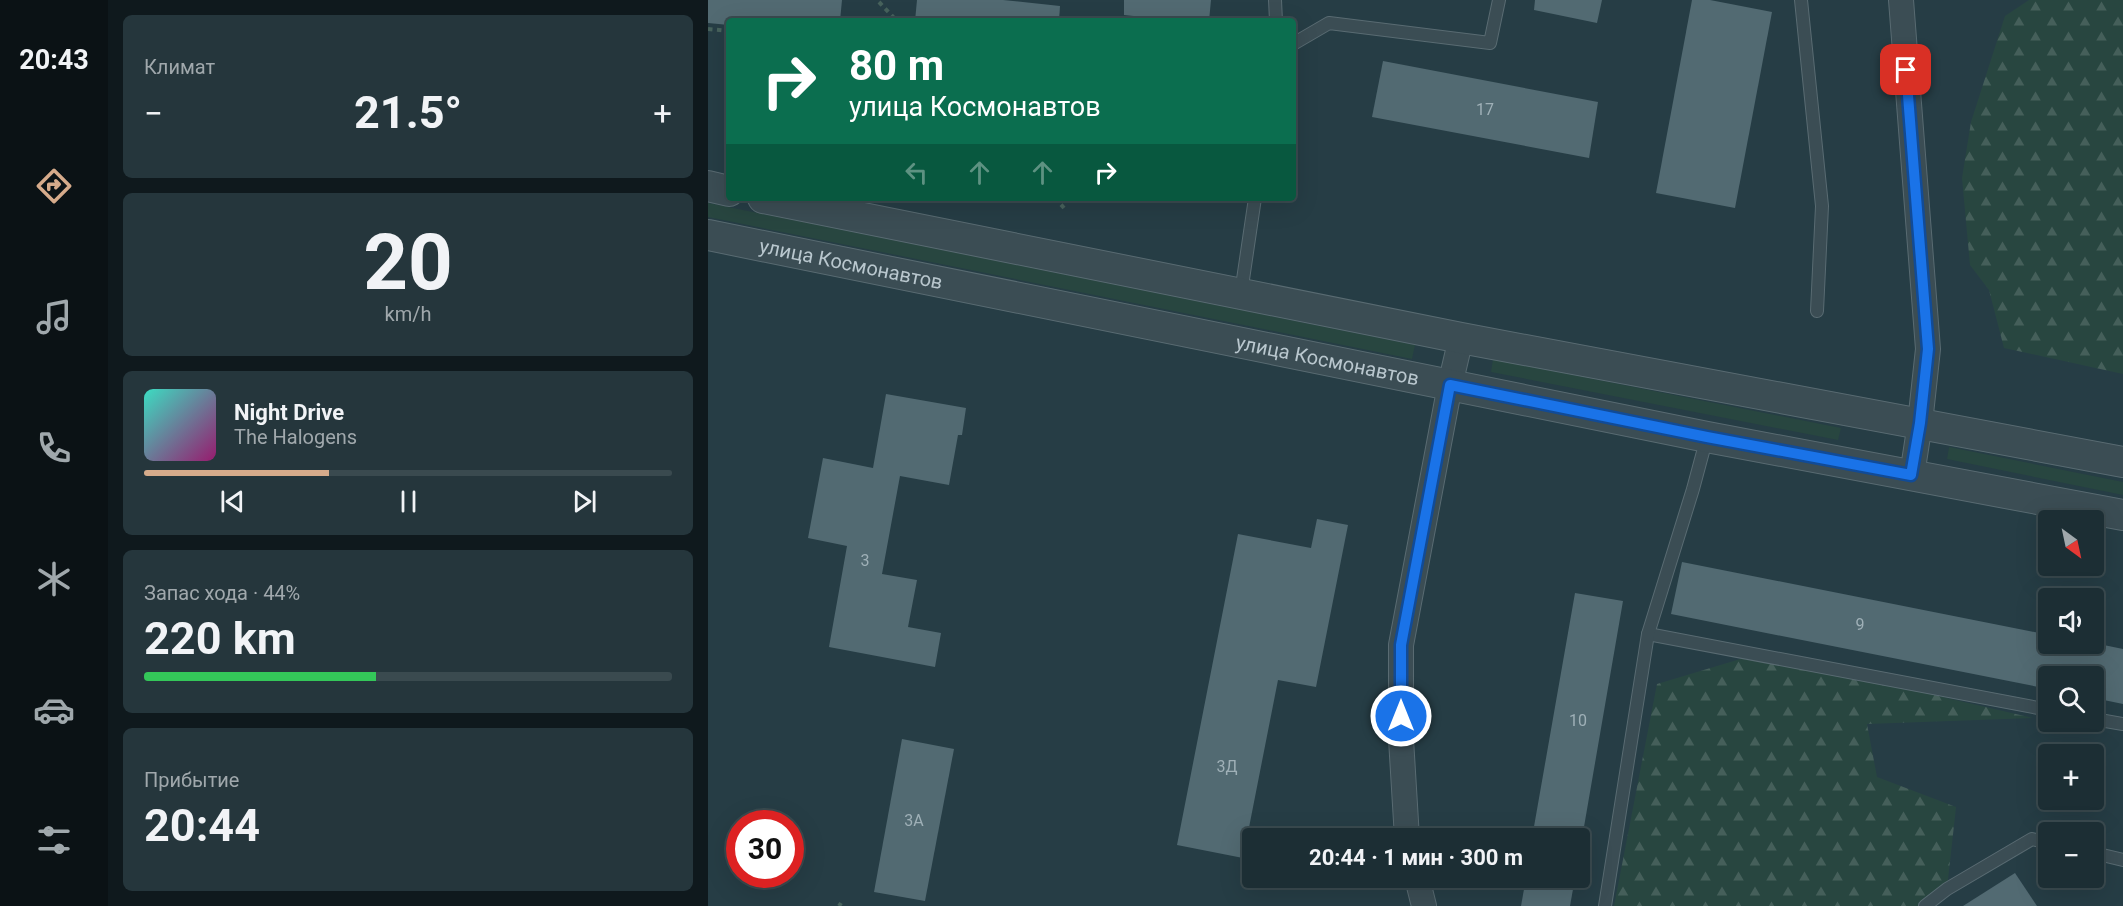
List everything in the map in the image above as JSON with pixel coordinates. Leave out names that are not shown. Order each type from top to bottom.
[{"type":"street","points":[[1901,0],[1928,349],[1920,423],[1911,475]]},
{"type":"street","points":[[708,186],[726,190]]},
{"type":"street","points":[[778,201],[1461,338],[2123,462]]},
{"type":"street","name":"улица Космонавтов","points":[[708,236],[1707,437],[2123,515]]},
{"type":"street","points":[[1406,828],[1401,739],[1401,645],[1461,338]]},
{"type":"street","points":[[1420,888],[1424,906]]},
{"type":"lane","points":[[1275,0],[1276,18]]},
{"type":"lane","points":[[1296,42],[1329,23],[1490,43],[1498,0]]},
{"type":"lane","points":[[1801,0],[1822,206],[1817,310]]},
{"type":"lane","points":[[1240,294],[1255,201]]},
{"type":"lane","points":[[1605,906],[1648,633],[1707,437]]},
{"type":"lane","points":[[1648,633],[2038,708]]},
{"type":"lane","points":[[2104,721],[2123,724]]},
{"type":"lane","points":[[1924,906],[1947,889],[2032,839],[2038,840]]},
{"type":"lane","points":[[2104,855],[2123,860]]},
{"type":"path","points":[[879,2],[894,18]]},
{"type":"path","points":[[708,29],[726,31]]},
{"type":"path","points":[[1058,201],[1064,208]]},
{"type":"green space","points":[[2029,0],[2123,0],[2123,374],[2004,348],[1989,290],[1970,265],[1962,178],[1971,122],[2005,16]]},
{"type":"green space","points":[[708,203],[1415,345],[1412,359],[708,217]]},
{"type":"green space","points":[[1493,359],[1841,428],[1838,440],[1491,372]]},
{"type":"green space","points":[[1949,447],[2123,482],[2123,495],[1947,459]]},
{"type":"green space","points":[[1757,654],[2033,718],[1867,724],[1877,777],[1956,807],[1947,889],[1920,906],[1614,906],[1657,684]]},
{"type":"building","points":[[708,0],[842,0],[840,18],[726,18],[726,25],[708,23]]},
{"type":"building","points":[[917,0],[1003,0],[1060,6],[1059,18],[915,18]]},
{"type":"building","points":[[1124,0],[1211,0],[1209,18],[1152,18],[1124,15]]},
{"type":"building","points":[[1535,0],[1602,0],[1597,23],[1534,10]]},
{"type":"building","points":[[1692,0],[1710,0],[1772,12],[1735,208],[1656,193]]},
{"type":"building","points":[[1383,61],[1598,102],[1589,158],[1372,117]]},
{"type":"building","points":[[886,394],[966,408],[962,435],[958,435],[949,485],[900,476],[882,574],[917,580],[908,627],[941,633],[935,667],[829,647],[847,546],[808,538],[823,458],[873,468]]},
{"type":"building","points":[[1317,519],[1348,525],[1316,687],[1278,680],[1249,828],[1242,828],[1242,858],[1177,845],[1238,534],[1311,548]]},
{"type":"building","points":[[1682,562],[2038,633],[2038,654],[2104,654],[2104,645],[2123,649],[2123,704],[2104,700],[2104,666],[2038,666],[2038,687],[1671,614]]},
{"type":"building","points":[[1575,593],[1623,601],[1584,828],[1534,828]]},
{"type":"building","points":[[902,739],[954,749],[925,901],[874,892]]},
{"type":"building","points":[[2015,873],[2037,906],[1963,906]]},
{"type":"building","points":[[1524,888],[1573,888],[1570,906],[1521,906]]},
{"type":"route","points":[[1401,716],[1401,645],[1450,385],[1911,475],[1920,423],[1928,349],[1906,70]]}]
